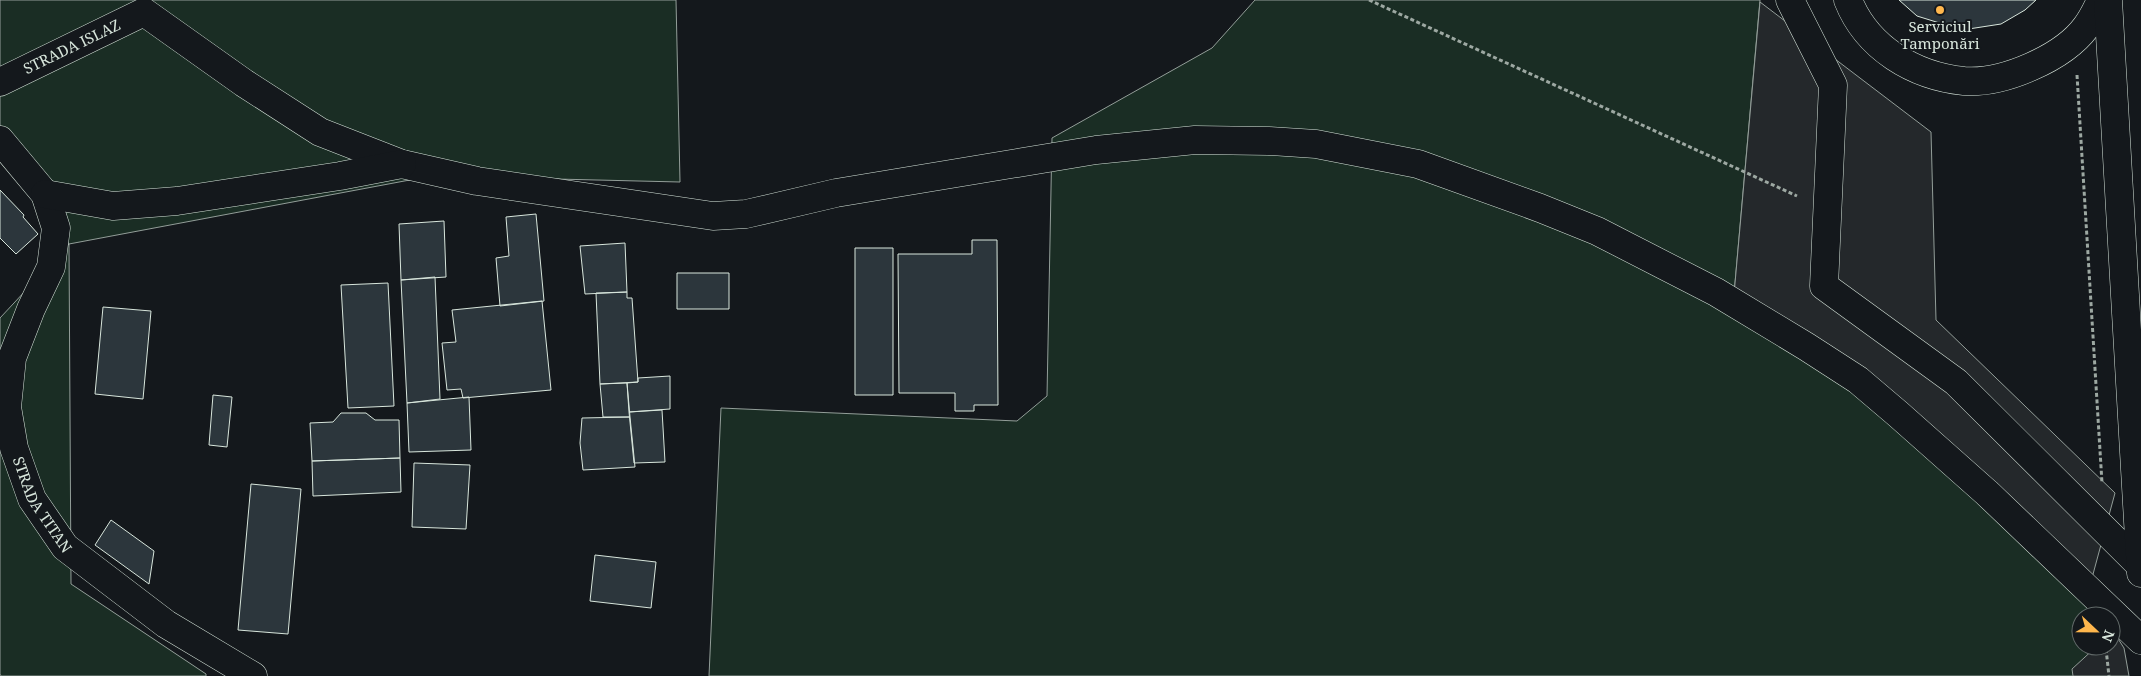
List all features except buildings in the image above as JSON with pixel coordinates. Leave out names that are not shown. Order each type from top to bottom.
[{"type":"street","points":[[1790,0],[1833,85],[1824,286],[1956,382],[2105,529],[2141,571]]},
{"type":"street","points":[[1848,0],[1866,31],[1881,48],[1905,64],[1928,73],[1965,81],[2005,77],[2047,58],[2074,39],[2086,27],[2101,0]]},
{"type":"street","points":[[2108,0],[2141,571]]},
{"type":"street","name":"STRADA ISLAZ","points":[[0,82],[144,12],[244,83],[320,132],[402,164]]},
{"type":"street","name":"STRADA TITAN","points":[[0,140],[45,194],[56,228],[51,266],[31,309],[12,358],[7,407],[14,448],[32,499],[65,547],[166,624],[253,676]]},
{"type":"street","points":[[45,194],[113,206],[177,201],[340,176],[402,164],[477,181],[713,216],[746,214],[836,193],[1096,150],[1195,140],[1316,144],[1368,153],[1418,164],[1540,208],[1597,231],[1716,292],[1807,346],[1858,380],[1898,414],[1987,493],[2141,640]]},
{"type":"path","points":[[1369,0],[1827,210]]},
{"type":"path","points":[[2074,39],[2105,529]]},
{"type":"path","points":[[2107,656],[2110,676]]},
{"type":"green space","points":[[0,0],[676,0],[680,182],[431,176],[69,244],[0,130]]},
{"type":"green space","points":[[1255,0],[1760,0],[1732,317],[1854,384],[2089,589],[2089,606],[2071,606],[2071,656],[2090,656],[2090,676],[709,676],[721,408],[1017,421],[1047,396],[1052,138],[1212,48]]},
{"type":"green space","points":[[69,244],[71,584],[206,674],[206,676],[1,676],[0,674],[0,318]]},
{"type":"shaded area","points":[[1760,2],[1931,132],[1936,320],[2115,493],[2089,589],[1854,384],[1732,317]]},
{"type":"shaded area","points":[[2121,643],[2124,648],[2129,676],[2073,676],[2072,669],[2086,656],[2121,656]]},
{"type":"place","name":"Serviciul Tamponări","points":[[1940,10]]}]
